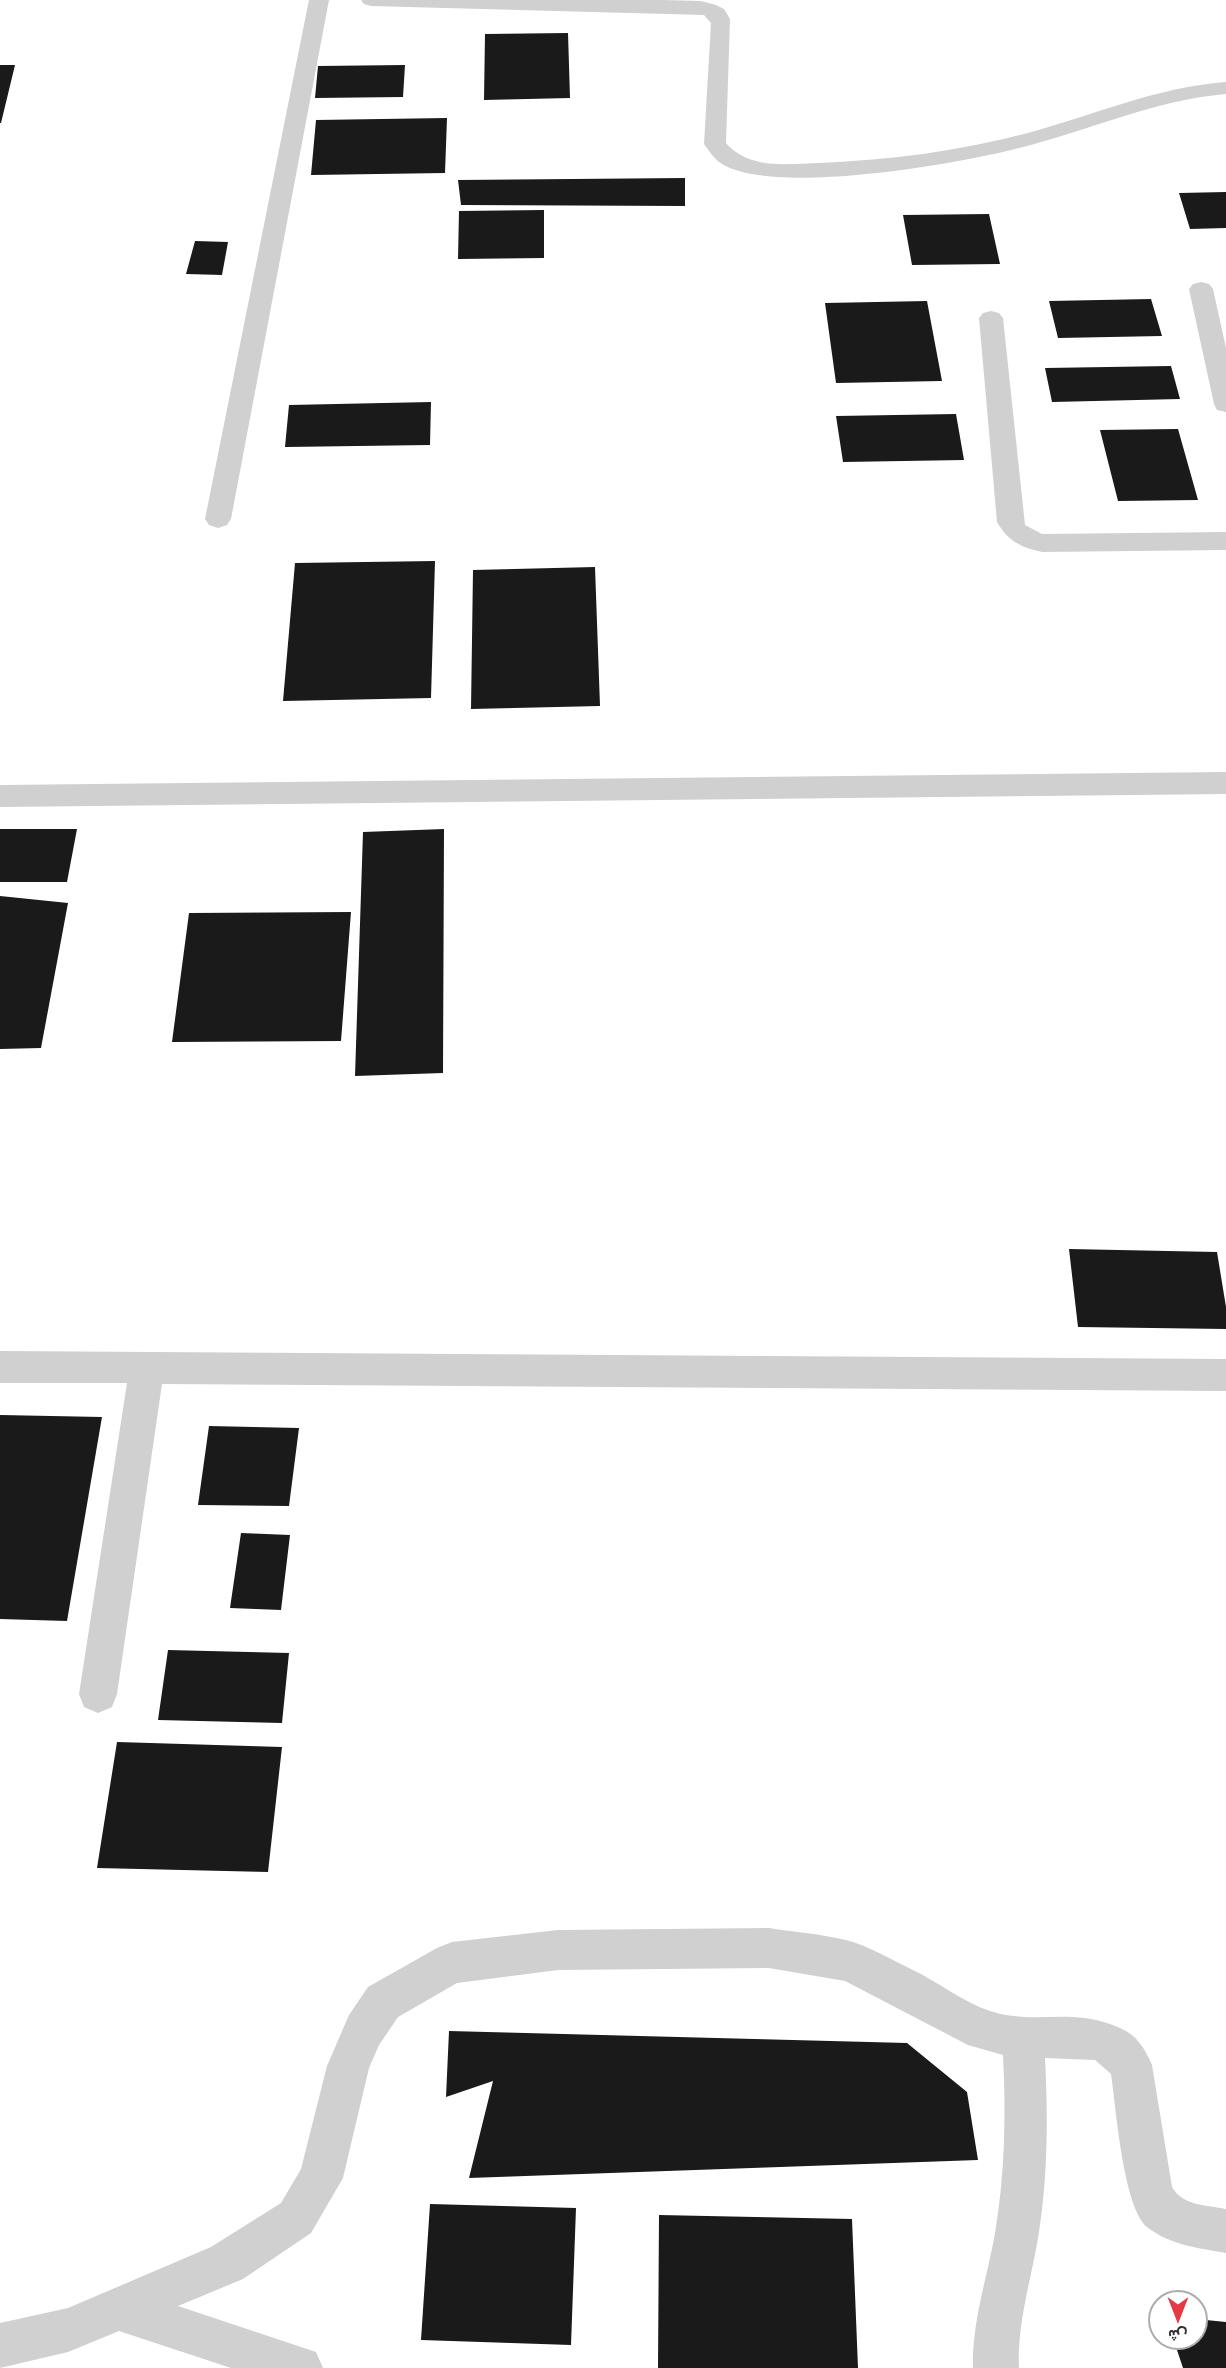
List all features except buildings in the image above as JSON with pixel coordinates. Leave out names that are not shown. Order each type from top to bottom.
[{"type":"street","points":[[218,519],[319,0]]},
{"type":"street","points":[[372,0],[701,7],[713,10],[718,14],[721,23],[715,144],[730,159],[745,165],[787,171],[897,165],[971,153],[1036,138],[1156,101],[1226,88]]},
{"type":"street","points":[[1201,289],[1226,404]]},
{"type":"street","points":[[991,318],[1010,522],[1016,533],[1026,540],[1042,543],[1226,541]]},
{"type":"street","points":[[0,796],[1226,783]]},
{"type":"street","points":[[0,1367],[1226,1375]]},
{"type":"street","points":[[98,1694],[147,1368]]},
{"type":"street","points":[[0,2346],[68,2330],[227,2263],[296,2218],[321,2178],[348,2066],[364,2030],[383,2002],[452,1964],[558,1950],[769,1948],[847,1961],[899,1984],[983,2030],[1023,2039],[1077,2036],[1098,2038],[1121,2050],[1131,2065],[1151,2193],[1161,2210],[1182,2223],[1226,2231]]},
{"type":"street","points":[[996,2368],[994,2345],[1017,2234],[1024,2171],[1027,2095],[1023,2039]]},
{"type":"street","points":[[119,2309],[300,2368]]}]
